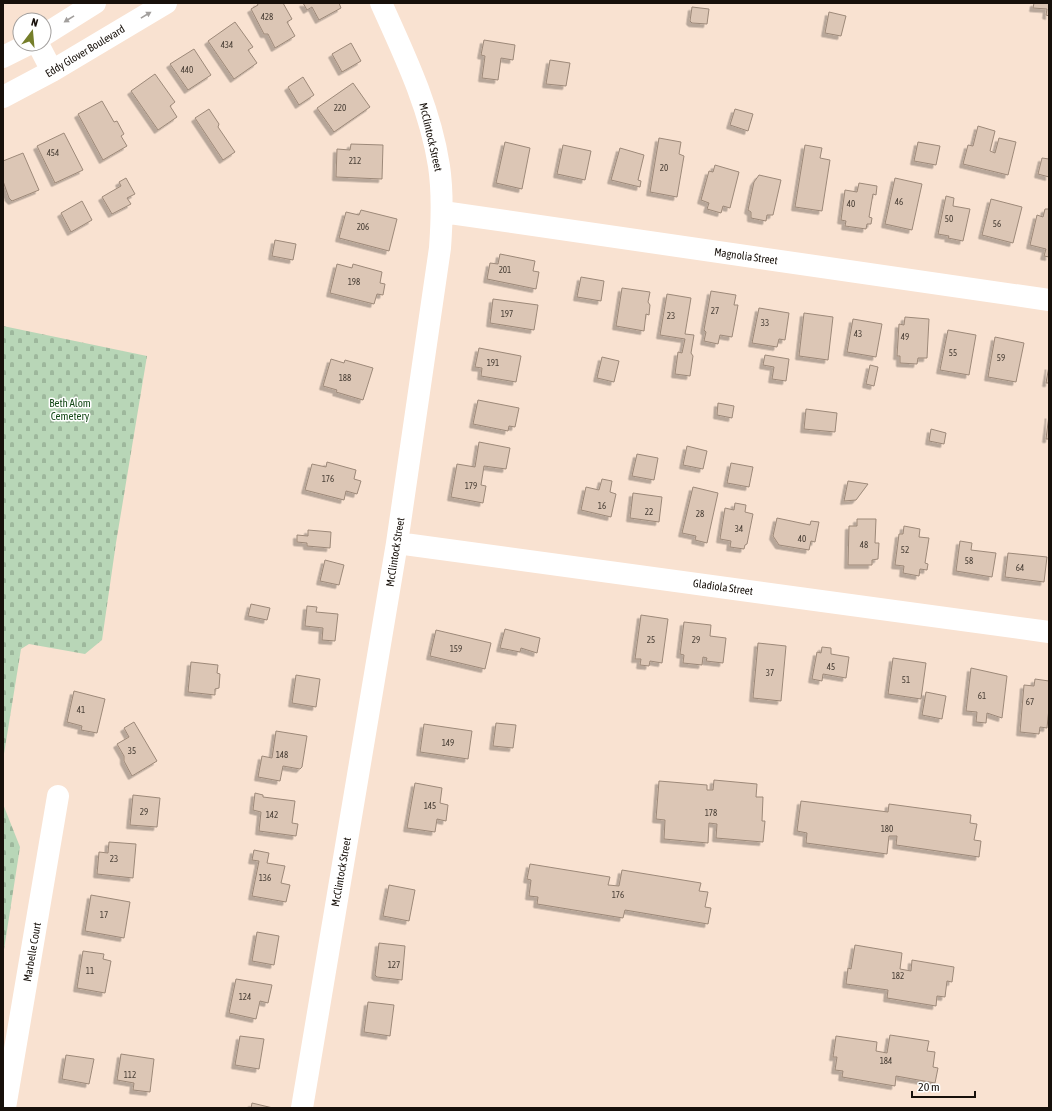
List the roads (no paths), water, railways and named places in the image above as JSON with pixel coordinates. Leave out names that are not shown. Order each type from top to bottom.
[{"type":"street","points":[[52,30],[95,3]]},
{"type":"street","name":"Eddy Glover Boulevard","points":[[3,97],[52,72],[166,3]]},
{"type":"street","name":"McClintock Street","points":[[302,1108],[397,543],[440,248],[442,212],[439,167],[430,126],[420,93],[381,3]]},
{"type":"street","points":[[3,57],[13,52]]},
{"type":"street","points":[[42,52],[52,72]]},
{"type":"street","name":"Magnolia Street","points":[[442,212],[1049,300]]},
{"type":"street","name":"Gladiola Street","points":[[397,543],[1049,632]]},
{"type":"street","name":"Marbelle Court","points":[[5,1108],[58,796]]},
{"type":"park label","name":"Beth Alom Cemetery","points":[[70,409]]}]
